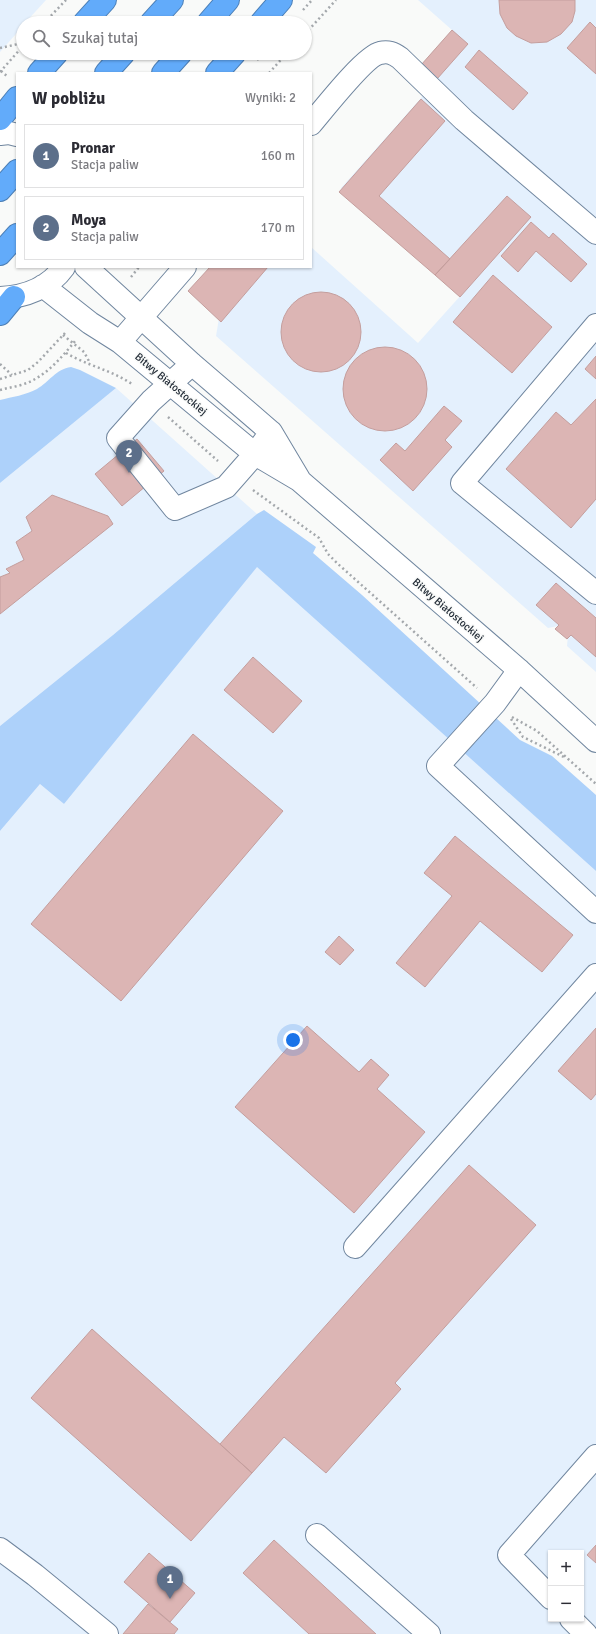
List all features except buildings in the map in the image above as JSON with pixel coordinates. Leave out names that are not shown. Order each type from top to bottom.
[{"type":"highway","points":[[90,16],[105,0]]},
{"type":"highway","points":[[157,16],[172,0]]},
{"type":"highway","points":[[214,16],[228,0]]},
{"type":"highway","points":[[267,16],[281,0]]},
{"type":"highway","points":[[41,72],[51,60]]},
{"type":"highway","points":[[107,72],[118,60]]},
{"type":"highway","points":[[164,72],[175,60]]},
{"type":"highway","points":[[218,72],[229,60]]},
{"type":"highway","points":[[0,118],[16,99]]},
{"type":"highway","points":[[0,190],[16,172]]},
{"type":"highway","points":[[0,254],[16,236]]},
{"type":"street","points":[[312,123],[350,79],[371,58],[378,53],[390,52],[400,58],[464,120],[596,233]]},
{"type":"street","points":[[0,134],[16,135]]},
{"type":"street","points":[[4,303],[43,286],[63,268]]},
{"type":"street","name":"Bitwy Białostockiej","points":[[87,268],[192,364],[271,432],[299,480]]},
{"type":"street","points":[[120,342],[184,268]]},
{"type":"street","name":"Bitwy Białostockiej","points":[[43,286],[90,323],[120,342],[255,454],[299,480],[519,670],[596,741]]},
{"type":"street","points":[[592,583],[462,483],[596,325]]},
{"type":"street","points":[[192,364],[151,401],[118,438],[175,509],[226,487],[255,454],[271,432]]},
{"type":"street","points":[[519,670],[502,709],[438,766],[596,912]]},
{"type":"street","points":[[355,1247],[596,975]]},
{"type":"street","points":[[548,1595],[509,1556],[596,1456]]},
{"type":"street","points":[[317,1535],[429,1634]]},
{"type":"street","points":[[0,1549],[35,1575],[107,1634]]},
{"type":"street","points":[[574,1622],[586,1634]]},
{"type":"path","points":[[51,16],[66,0]]},
{"type":"path","points":[[312,26],[336,0]]},
{"type":"path","points":[[0,48],[16,45]]},
{"type":"path","points":[[0,72],[16,54]]},
{"type":"path","points":[[270,72],[281,60]]},
{"type":"path","points":[[0,379],[28,370],[38,362],[63,335],[84,352],[91,364]]},
{"type":"path","points":[[66,353],[78,360],[91,364],[127,381],[235,476],[319,538],[328,554],[338,564],[502,709],[537,731],[596,784]]},
{"type":"path","points":[[0,364],[12,375]]},
{"type":"path","points":[[0,390],[22,385]]},
{"type":"path","points":[[502,709],[523,737],[567,759]]},
{"type":"shaded area","points":[[0,0],[46,0],[31,16],[16,16],[16,34],[0,52]]},
{"type":"shaded area","points":[[418,0],[596,0],[596,672],[567,646],[568,635],[558,626],[548,628],[216,336],[219,318],[211,268],[312,268],[312,248],[418,343],[462,294],[341,188],[430,88],[421,65],[452,30]]},
{"type":"shaded area","points":[[71,367],[116,388],[0,483],[0,400],[33,391],[61,370]]},
{"type":"shaded area","points":[[116,388],[257,514],[113,635],[0,726],[0,483]]},
{"type":"shaded area","points":[[264,510],[316,547],[313,553],[362,595],[520,740],[552,756],[596,795],[596,871],[257,567],[64,804],[40,784],[0,831],[0,726],[113,635],[257,514]]},
{"type":"shaded area","points":[[257,566],[596,871],[596,1634],[0,1634],[0,831],[40,784],[64,804]]},
{"type":"place","name":"Moya","points":[[129,473]]},
{"type":"place","name":"Pronar","points":[[170,1599]]}]
